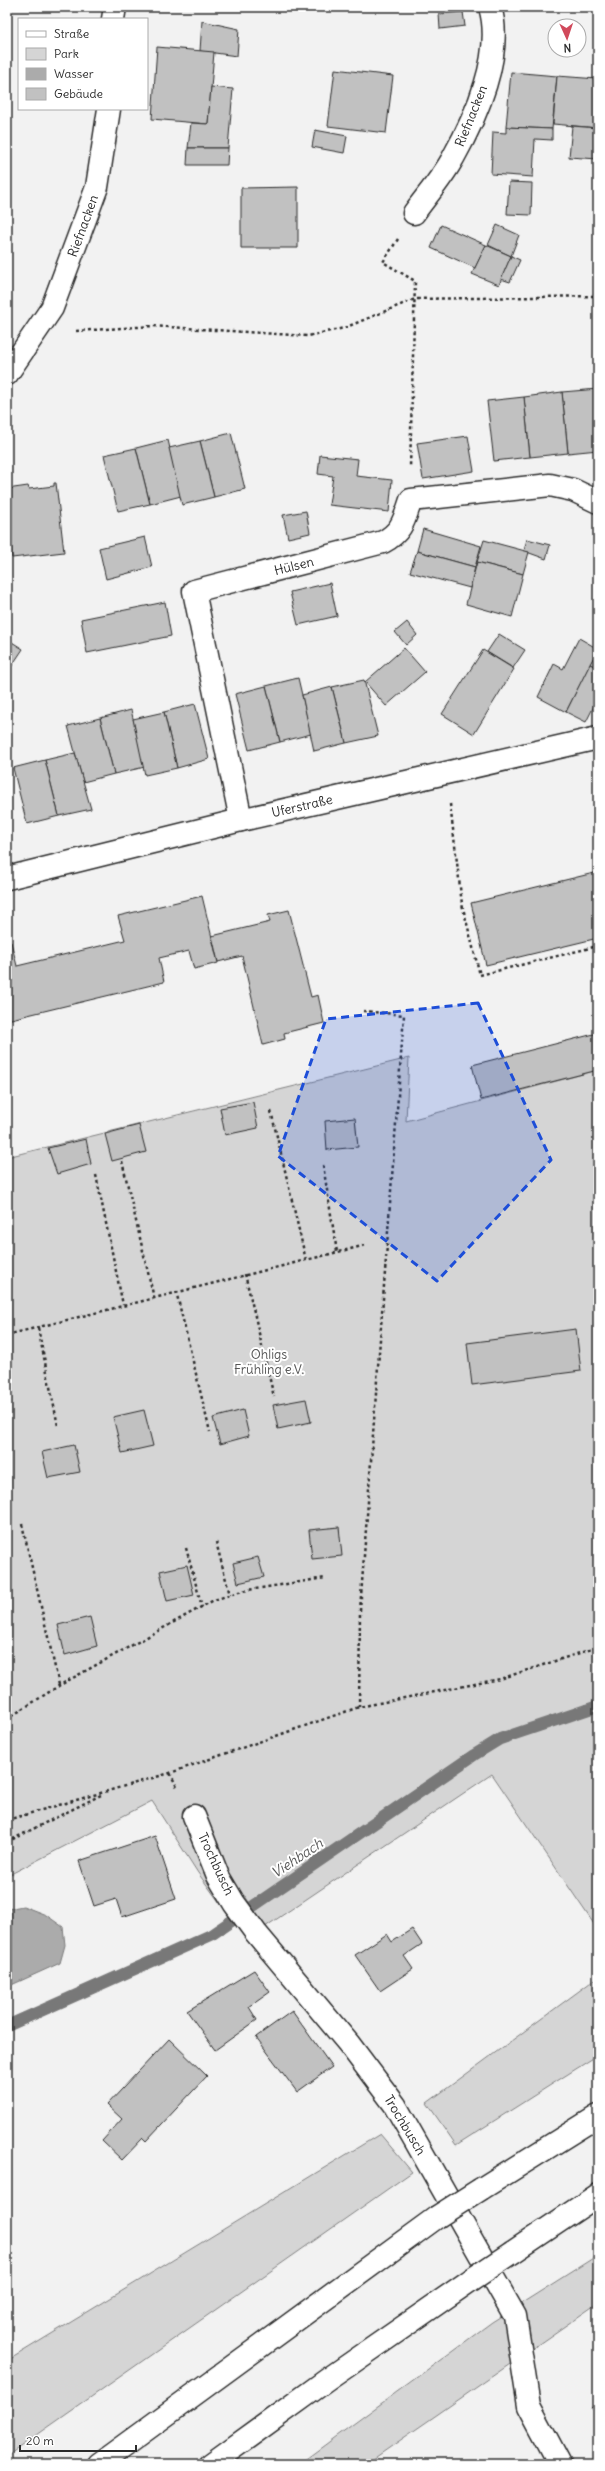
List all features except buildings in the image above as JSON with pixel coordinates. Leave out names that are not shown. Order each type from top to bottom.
[{"type":"main road","points":[[113,18],[115,7]]},
{"type":"main road","name":"Riefnacken","points":[[414,213],[453,159],[472,119],[492,60],[494,36],[490,7]]},
{"type":"main road","name":"Riefnacken","points":[[35,336],[52,308],[97,187],[108,110]]},
{"type":"main road","points":[[7,374],[35,336]]},
{"type":"main road","points":[[411,500],[550,485],[573,490],[598,502]]},
{"type":"main road","name":"Hülsen","points":[[241,820],[194,591],[383,542],[395,536],[402,527],[411,500]]},
{"type":"main road","name":"Uferstraße","points":[[7,878],[241,820],[598,738]]},
{"type":"main road","name":"Trochbusch","points":[[194,1816],[218,1876],[234,1903],[256,1933],[349,2044],[399,2111],[515,2316],[529,2406],[560,2464]]},
{"type":"main road","points":[[99,2464],[437,2217],[598,2116]]},
{"type":"main road","points":[[212,2464],[327,2380],[471,2280],[598,2195]]},
{"type":"path","points":[[411,500],[415,281],[383,262],[414,213]]},
{"type":"path","points":[[35,336],[90,329],[153,326],[308,336],[344,328],[415,299],[598,296]]},
{"type":"path","points":[[446,773],[462,904],[480,975],[598,946]]},
{"type":"path","points":[[359,1707],[361,1602],[404,1015],[363,1011]]},
{"type":"path","points":[[271,1111],[306,1260]]},
{"type":"path","points":[[122,1161],[154,1298]]},
{"type":"path","points":[[323,1165],[337,1252]]},
{"type":"path","points":[[96,1175],[123,1305]]},
{"type":"path","points":[[7,1335],[154,1298],[176,1291],[366,1245]]},
{"type":"path","points":[[245,1274],[274,1397]]},
{"type":"path","points":[[176,1291],[210,1432]]},
{"type":"path","points":[[38,1328],[58,1426]]},
{"type":"path","points":[[22,1524],[60,1685]]},
{"type":"path","points":[[216,1542],[230,1595]]},
{"type":"path","points":[[186,1548],[202,1608]]},
{"type":"path","points":[[7,1719],[60,1685],[202,1608],[230,1595],[325,1578]]},
{"type":"path","points":[[7,1820],[170,1773],[359,1707],[500,1679],[598,1647]]},
{"type":"path","points":[[7,1842],[108,1791]]},
{"type":"highlighted area","points":[[478,1003],[551,1160],[437,1281],[278,1156],[326,1019]]},
{"type":"green space","name":"Ohligs Frühling e.V.","points":[[409,1058],[406,1121],[598,1070],[598,1930],[492,1774],[265,1927],[245,1896],[225,1910],[198,1873],[152,1801],[7,1876],[7,1157]]},
{"type":"green space","points":[[598,1977],[598,2055],[456,2145],[427,2103]]},
{"type":"green space","points":[[380,2134],[412,2172],[7,2456],[7,2361]]},
{"type":"green space","points":[[598,2255],[598,2303],[366,2464],[299,2464],[492,2322]]},
{"type":"water","points":[[23,1906],[46,1915],[63,1927],[65,1945],[60,1963],[7,1987],[7,1909]]},
{"type":"waterway","name":"Viehbach","points":[[7,2026],[211,1935],[474,1755],[500,1739],[598,1706]]}]
